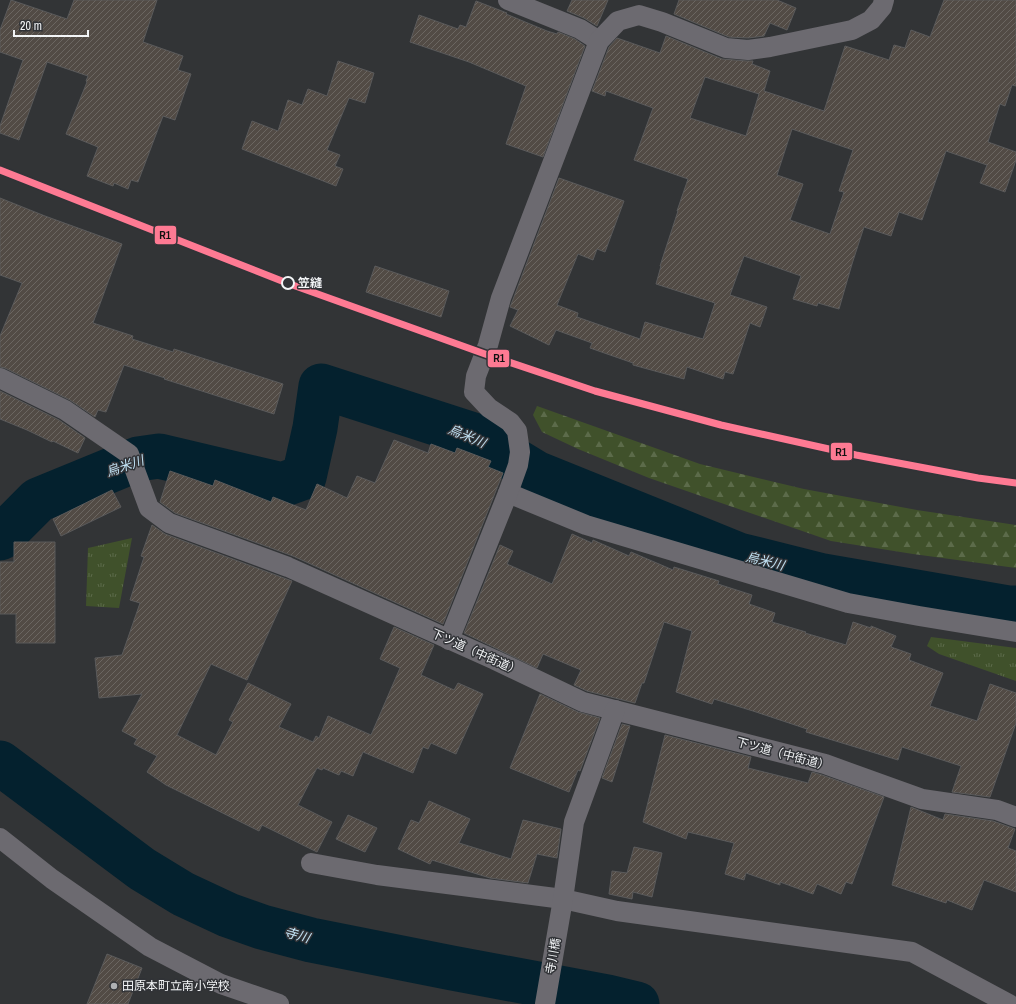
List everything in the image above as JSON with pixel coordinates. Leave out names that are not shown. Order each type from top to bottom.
[{"type":"street","points":[[508,0],[580,29],[599,41]]},
{"type":"street","points":[[449,640],[508,493],[518,465],[520,452],[518,431],[510,422],[489,408],[474,392],[476,376],[488,345],[501,298],[599,41],[618,21],[639,15],[662,22],[726,48],[748,50],[770,47],[852,30],[871,20],[882,7],[884,0]]},
{"type":"street","name":"下ツ道（中街道）","points":[[0,378],[66,410],[129,454],[149,508],[169,523],[288,567],[495,660],[583,702],[826,764],[922,798],[997,810],[1016,817]]},
{"type":"street","points":[[508,493],[586,525],[848,603],[1016,632]]},
{"type":"street","name":"寺川橋","points":[[545,1004],[574,822],[615,710]]},
{"type":"street","points":[[0,838],[52,879],[150,947],[221,984],[278,1004]]},
{"type":"street","points":[[311,863],[377,875],[562,904],[912,952],[1009,1004]]},
{"type":"green space","points":[[537,406],[700,464],[804,489],[917,510],[1016,525],[1016,568],[831,541],[649,478],[578,449],[542,432],[533,415]]},
{"type":"green space","points":[[132,538],[119,608],[86,606],[88,548]]},
{"type":"green space","points":[[931,637],[1016,648],[1016,681],[939,654],[927,646]]},
{"type":"building","points":[[11,0],[67,19],[74,0],[157,0],[143,42],[183,56],[178,70],[191,74],[175,120],[163,116],[138,182],[131,180],[128,189],[114,183],[113,186],[87,176],[98,147],[66,134],[88,76],[47,62],[19,140],[0,133],[0,126],[23,60],[0,52],[0,30]]},
{"type":"building","points":[[572,0],[608,0],[597,26],[584,18],[567,11]]},
{"type":"building","points":[[679,0],[777,0],[796,8],[787,30],[770,23],[764,36],[748,38],[729,37],[674,14]]},
{"type":"building","points":[[944,0],[1016,0],[1016,86],[1012,85],[1005,106],[1000,104],[988,142],[1016,152],[1016,160],[1005,192],[980,183],[987,165],[946,151],[922,220],[899,212],[891,236],[864,227],[839,309],[818,303],[817,306],[793,299],[801,276],[744,256],[730,295],[767,307],[760,327],[750,323],[733,374],[725,372],[723,379],[687,367],[684,379],[633,365],[633,363],[590,348],[592,343],[556,330],[549,345],[510,326],[518,310],[510,307],[559,178],[624,201],[605,252],[597,249],[593,260],[578,254],[557,305],[578,313],[577,317],[640,339],[645,322],[703,339],[715,303],[656,284],[660,266],[688,179],[634,160],[653,108],[606,91],[605,96],[592,91],[609,47],[617,38],[660,53],[666,36],[722,59],[753,61],[752,64],[770,71],[764,91],[824,111],[845,46],[889,60],[894,45],[905,48],[911,30],[930,37]],"holes":[[[705,77],[759,94],[746,136],[690,118]],[[792,129],[853,150],[839,191],[844,192],[830,234],[790,220],[803,184],[777,175]]]},
{"type":"building","points":[[476,1],[547,31],[557,34],[558,32],[575,39],[585,46],[543,157],[506,144],[526,86],[469,62],[410,42],[419,15],[458,29],[460,25],[466,27]]},
{"type":"building","points":[[338,61],[374,73],[365,103],[349,98],[327,150],[340,155],[335,166],[343,169],[336,186],[242,149],[252,121],[278,131],[288,100],[302,105],[308,89],[327,96]]},
{"type":"building","points":[[0,198],[122,244],[93,323],[133,336],[132,339],[173,352],[174,349],[283,384],[274,414],[124,365],[106,412],[98,410],[95,417],[70,400],[5,368],[0,367],[0,336],[22,283],[0,275]]},
{"type":"building","points":[[375,266],[449,291],[441,317],[366,292]]},
{"type":"building","points":[[0,391],[59,420],[85,438],[78,453],[0,419]]},
{"type":"building","points":[[394,440],[428,453],[431,444],[455,453],[457,448],[491,461],[488,467],[503,473],[443,624],[293,556],[175,513],[160,502],[170,471],[213,486],[215,480],[271,502],[273,497],[306,510],[317,484],[347,498],[357,476],[375,483]]},
{"type":"building","points":[[112,490],[121,507],[61,536],[53,519]]},
{"type":"building","points":[[152,525],[165,534],[292,581],[247,680],[211,664],[177,735],[216,755],[233,722],[229,720],[248,683],[291,704],[279,727],[313,742],[316,736],[319,738],[328,716],[371,735],[400,668],[380,659],[394,627],[434,645],[421,675],[454,690],[458,683],[483,694],[456,754],[431,743],[428,749],[423,747],[413,773],[363,752],[353,776],[341,771],[339,775],[323,768],[322,770],[317,768],[298,805],[332,822],[317,852],[262,825],[259,831],[166,785],[147,772],[157,756],[134,744],[137,739],[122,731],[142,694],[99,698],[95,658],[122,655],[140,603],[130,600],[144,557],[141,556]]},
{"type":"building","points":[[572,534],[592,543],[593,540],[629,556],[631,552],[673,570],[674,567],[719,581],[718,584],[752,595],[749,604],[775,613],[772,622],[806,632],[805,633],[846,645],[853,622],[871,628],[871,626],[896,636],[891,647],[911,654],[909,660],[943,673],[930,706],[977,721],[990,684],[1016,693],[1016,723],[990,797],[952,792],[961,766],[902,747],[898,760],[806,732],[807,729],[714,699],[712,704],[676,692],[692,631],[664,622],[644,683],[642,683],[635,703],[587,691],[574,685],[581,670],[543,654],[537,668],[464,633],[500,545],[513,551],[507,564],[552,584]]},
{"type":"building","points":[[14,542],[55,542],[55,643],[16,643],[16,614],[0,614],[0,562],[14,562]]},
{"type":"building","points":[[540,694],[578,712],[600,718],[580,771],[578,770],[569,792],[510,768]]},
{"type":"building","points":[[622,724],[630,726],[612,782],[602,778]]},
{"type":"building","points":[[665,735],[751,757],[748,768],[808,783],[812,772],[884,797],[852,884],[846,882],[841,894],[817,884],[813,894],[780,882],[780,885],[746,873],[744,880],[725,874],[734,843],[688,832],[686,839],[643,822]]},
{"type":"building","points":[[429,801],[470,819],[459,843],[511,859],[523,820],[561,829],[557,858],[537,854],[528,883],[490,878],[432,860],[430,864],[398,849],[411,820],[419,823]]},
{"type":"building","points":[[911,807],[943,820],[945,814],[993,821],[1015,829],[1008,848],[1016,851],[1016,892],[984,880],[972,910],[947,900],[946,903],[892,885]]},
{"type":"building","points":[[348,815],[377,828],[365,852],[336,839]]},
{"type":"building","points":[[634,847],[662,853],[652,897],[633,892],[632,899],[609,894],[612,871],[627,873]]},
{"type":"building","name":"田原本町立南小学校","points":[[107,954],[142,968],[128,1004],[87,1004]]},
{"type":"waterway","name":"烏米川","points":[[0,538],[38,500],[138,459],[159,456],[282,485],[304,477],[315,428],[321,386],[473,435],[536,473],[739,555],[823,576],[1008,608],[1016,608]]},
{"type":"waterway","name":"寺川","points":[[0,763],[142,869],[183,894],[228,915],[262,927],[311,940],[608,997],[637,1004]]},
{"type":"transit line","name":"R1","points":[[0,170],[287,283],[485,354],[595,391],[721,425],[856,455],[978,478],[1016,483]]},
{"type":"place","name":"笠縫","points":[[288,283]]},
{"type":"place","name":"田原本町立南小学校","points":[[114,986]]}]
